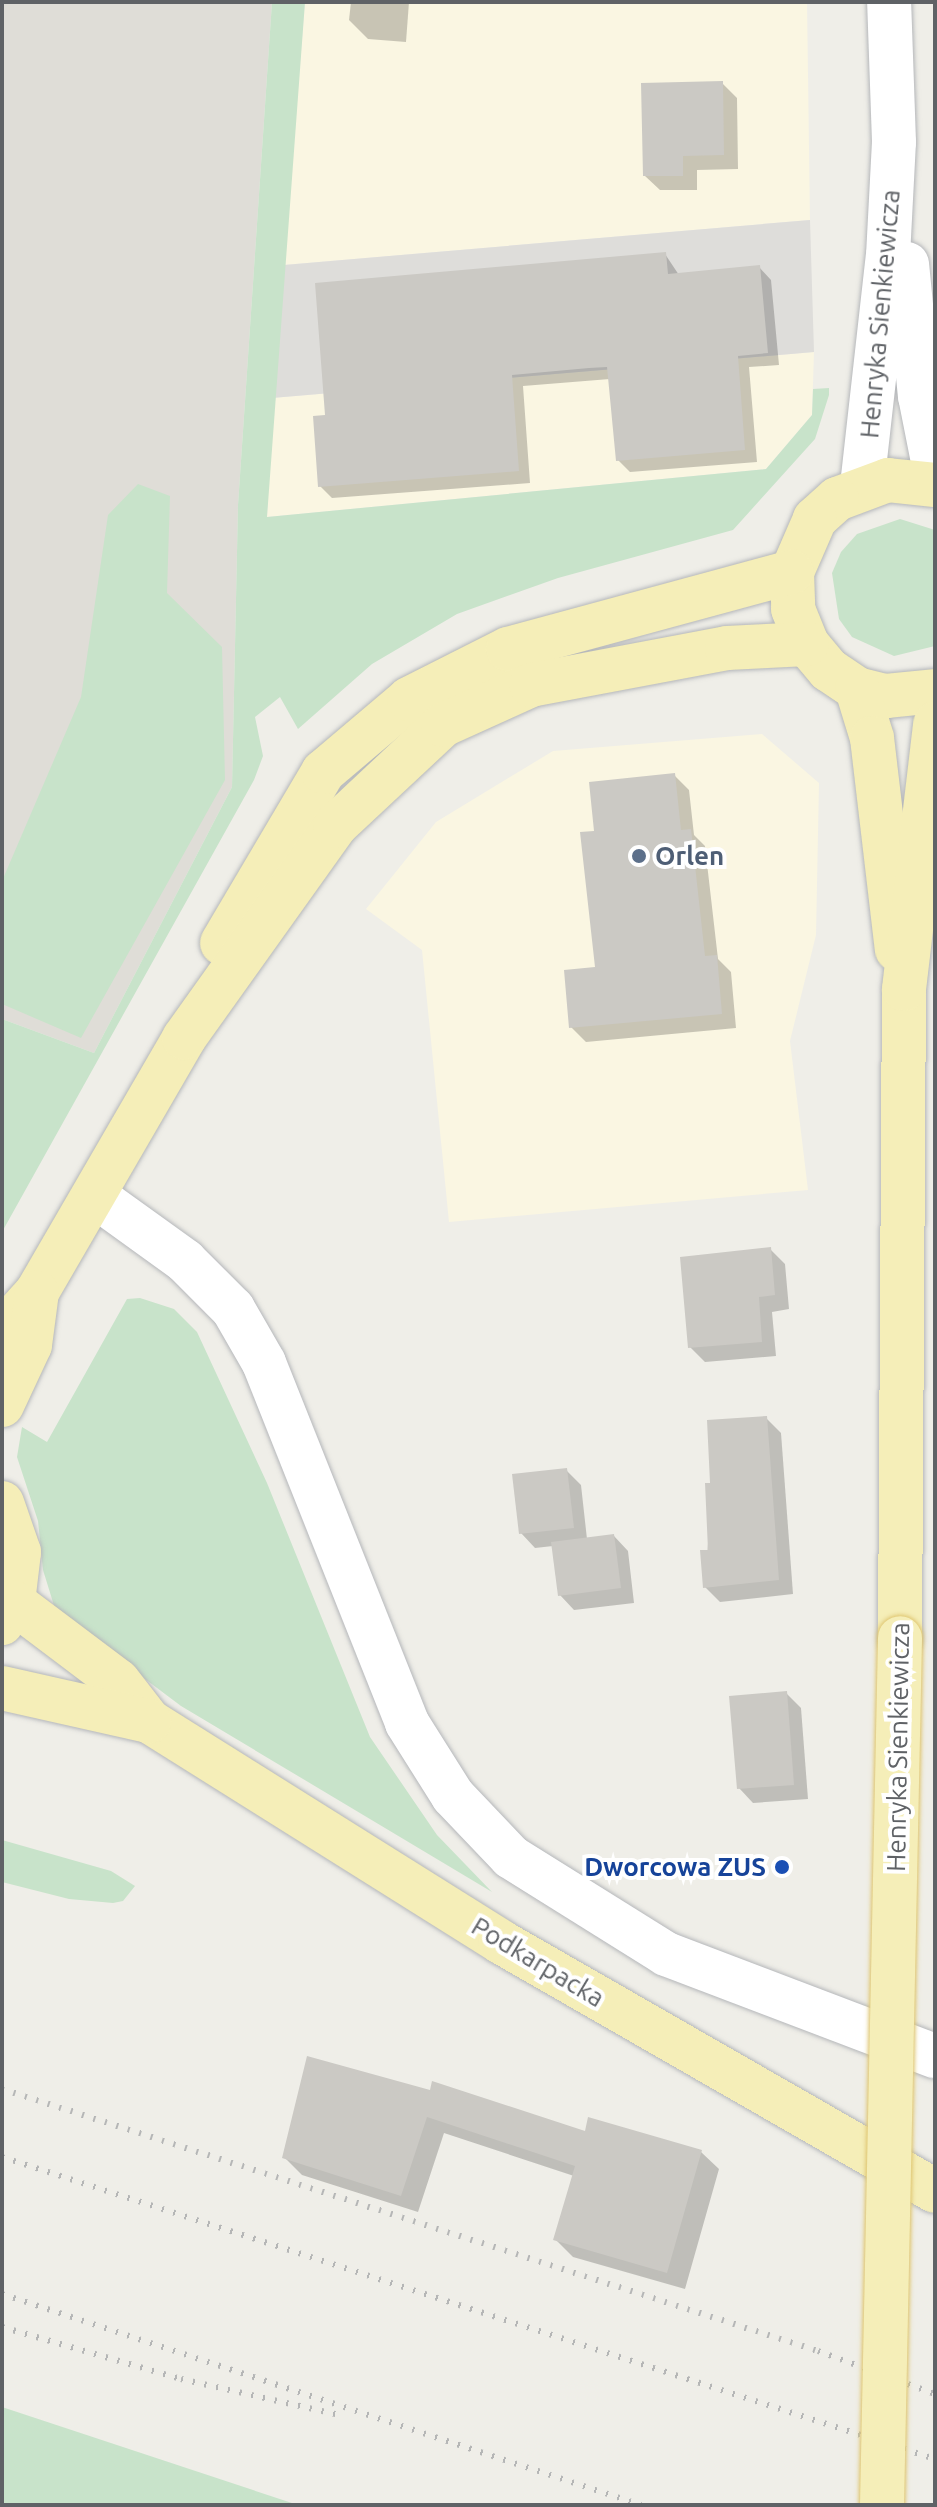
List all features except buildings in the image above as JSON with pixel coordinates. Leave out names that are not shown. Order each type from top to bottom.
[{"type":"main road","points":[[935,485],[888,480],[862,486],[815,519],[792,572],[793,609],[807,644],[829,670],[857,689],[886,696],[935,691]]},
{"type":"main road","points":[[184,1038],[229,927],[323,772],[409,699],[508,649],[792,572]]},
{"type":"main road","points":[[2,1331],[37,1292],[184,1038],[335,826],[443,725],[531,685],[727,648],[807,644]]},
{"type":"main road","name":"Henryka Sienkiewicza","points":[[857,689],[872,738],[888,898],[904,989]]},
{"type":"main road","name":"Henryka Sienkiewicza","points":[[882,2505],[900,1638],[904,989],[935,724]]},
{"type":"main road","points":[[2,1405],[30,1345],[37,1292]]},
{"type":"main road","points":[[2,1503],[19,1552],[7,1613]]},
{"type":"main road","name":"Podkarpacka","points":[[7,1613],[118,1681],[149,1721]]},
{"type":"main road","name":"Podkarpacka","points":[[2,1688],[149,1721],[501,1942],[935,2191]]},
{"type":"street","name":"Henryka Sienkiewicza","points":[[889,2],[894,142],[920,396],[935,472]]},
{"type":"street","name":"Henryka Sienkiewicza","points":[[862,486],[888,256],[894,142]]},
{"type":"street","points":[[95,1196],[185,1261],[233,1309],[264,1363],[407,1723],[453,1796],[511,1857],[666,1954],[935,2056]]},
{"type":"shaded area","points":[[2,2],[272,2],[238,505],[232,787],[94,1053],[2,1019]]},
{"type":"shaded area","points":[[305,2],[807,2],[810,220],[284,265]]},
{"type":"shaded area","points":[[810,220],[814,352],[272,398],[284,265]]},
{"type":"shaded area","points":[[814,352],[812,415],[766,469],[267,517],[272,398]]},
{"type":"shaded area","points":[[762,734],[819,783],[816,935],[790,1041],[808,1190],[449,1222],[422,950],[366,909],[436,822],[553,751]]},
{"type":"green space","points":[[272,2],[305,2],[267,517],[766,469],[812,415],[813,389],[829,388],[829,395],[815,439],[733,530],[558,578],[457,614],[372,664],[298,729],[280,697],[255,717],[263,756],[254,780],[2,1232],[2,1019],[94,1053],[232,787],[238,505]]},
{"type":"green space","points":[[138,484],[170,496],[167,593],[222,647],[225,780],[81,1038],[2,1004],[2,881],[81,697],[108,515]]},
{"type":"green space","points":[[900,519],[935,530],[935,646],[894,656],[852,637],[839,619],[832,573],[841,552],[857,534]]},
{"type":"green space","points":[[140,1298],[174,1309],[197,1332],[267,1483],[370,1737],[437,1835],[492,1892],[181,1706],[56,1612],[43,1570],[38,1521],[17,1457],[22,1427],[47,1442],[127,1299]]},
{"type":"green space","points":[[2,1840],[111,1871],[135,1886],[123,1901],[113,1903],[69,1899],[2,1882]]},
{"type":"green space","points":[[2,2407],[298,2505],[2,2505]]},
{"type":"railway","points":[[2,2089],[818,2351],[935,2394]]},
{"type":"railway","points":[[2,2157],[935,2459]]},
{"type":"railway","points":[[2,2294],[641,2505]]},
{"type":"railway","points":[[2,2327],[181,2379],[339,2415]]},
{"type":"place","name":"Orlen","points":[[639,856]]},
{"type":"place","name":"Dworcowa ZUS","points":[[782,1867]]}]
